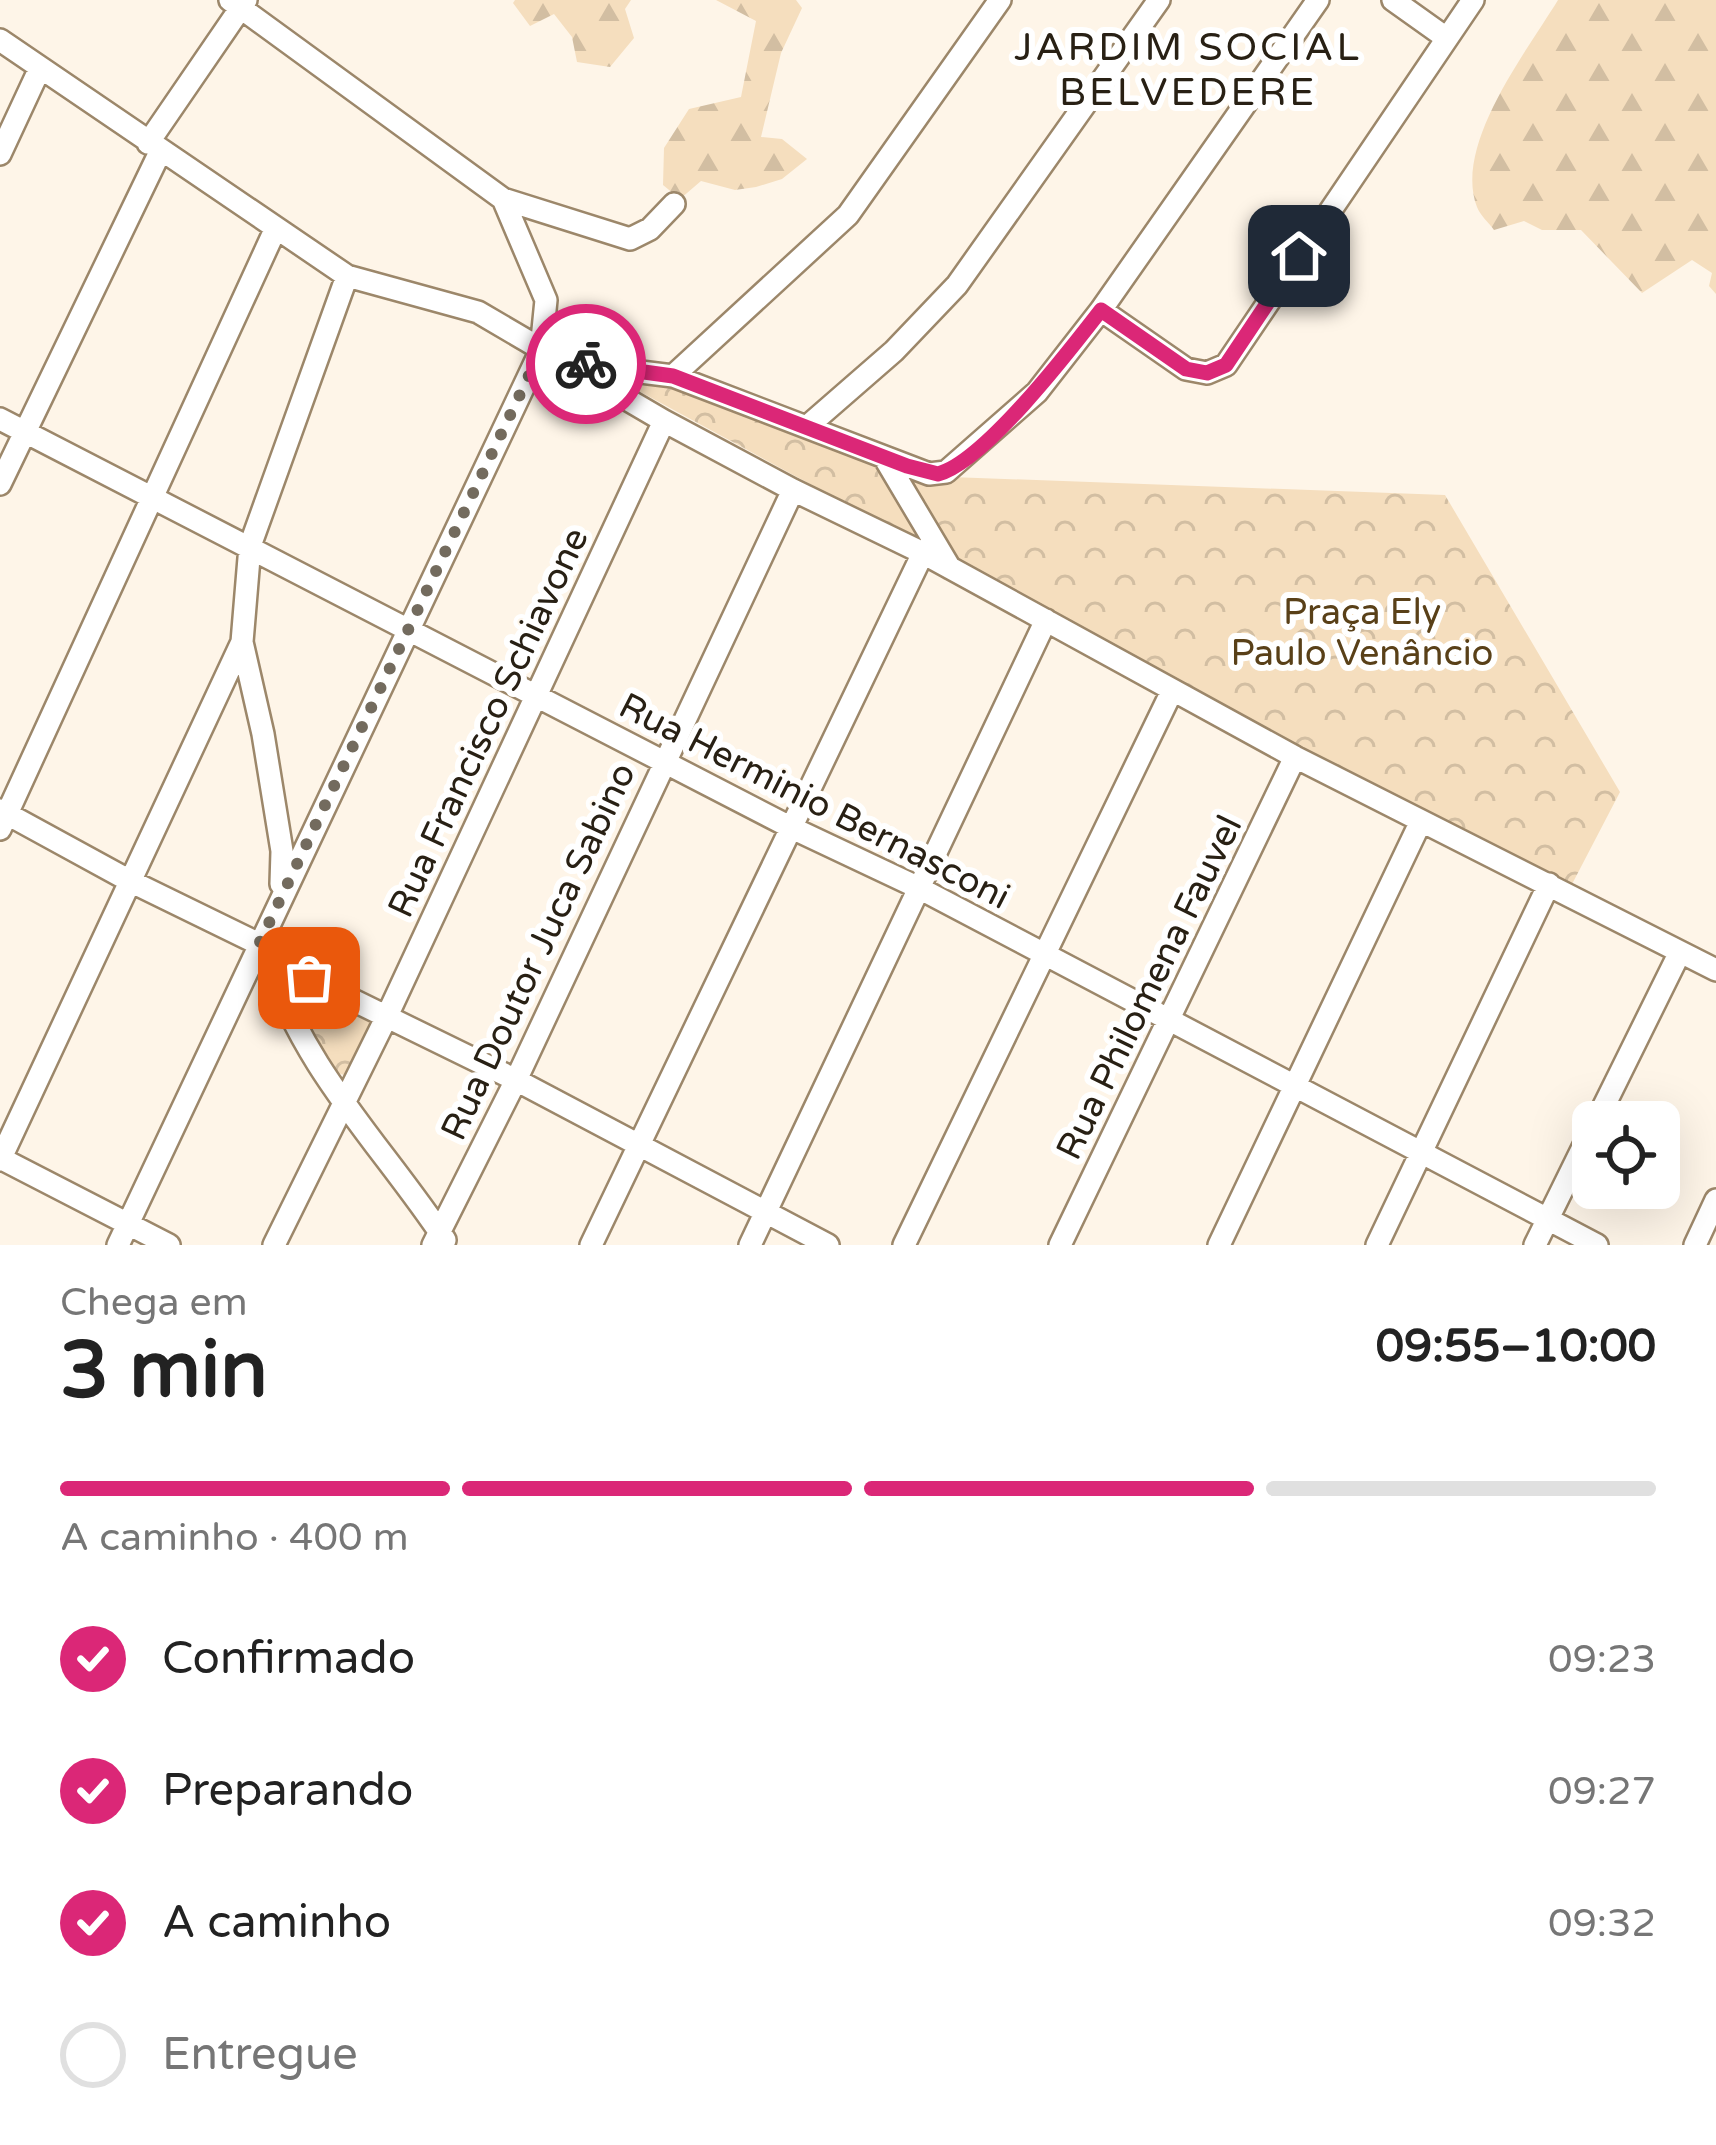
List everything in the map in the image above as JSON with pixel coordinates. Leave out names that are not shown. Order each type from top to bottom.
[{"type":"street","points":[[673,376],[848,215],[1000,0]]},
{"type":"street","points":[[809,425],[894,351],[957,285],[1159,0]]},
{"type":"street","points":[[562,362],[673,376],[929,474],[946,472],[1037,392],[1101,310],[1318,0]]},
{"type":"street","points":[[1394,0],[1445,37]]},
{"type":"street","points":[[1101,310],[1186,369],[1207,373],[1226,365],[1472,0]]},
{"type":"street","points":[[0,484],[154,146],[239,3],[502,200],[630,239],[650,229],[674,204]]},
{"type":"street","points":[[0,40],[347,276],[478,312],[664,421],[922,553],[1295,757],[1716,970]]},
{"type":"street","points":[[0,154],[40,68]]},
{"type":"street","points":[[118,1245],[264,952],[280,897],[541,350],[546,301],[502,200]]},
{"type":"street","points":[[275,230],[2,818],[828,1245]]},
{"type":"street","points":[[280,897],[282,851],[242,642],[250,545],[347,276]]},
{"type":"street","name":"Rua Herminio Bernasconi","points":[[0,419],[792,828],[917,887],[1597,1245]]},
{"type":"street","name":"Rua Francisco Schiavone","points":[[274,1245],[387,1016],[664,421]]},
{"type":"street","points":[[884,457],[950,568]]},
{"type":"street","name":"Rua Doutor Juca Sabino","points":[[440,1240],[793,490]]},
{"type":"street","points":[[591,1245],[922,553]]},
{"type":"street","points":[[750,1245],[1046,620]]},
{"type":"street","points":[[169,1245],[0,1159],[242,642]]},
{"type":"street","points":[[904,1245],[1172,691]]},
{"type":"street","name":"Rua Philomena Fauvel","points":[[1060,1245],[1295,757]]},
{"type":"street","points":[[1219,1245],[1421,821]]},
{"type":"street","points":[[1377,1245],[1549,884]]},
{"type":"street","points":[[264,952],[301,1034],[440,1240]]},
{"type":"street","points":[[1606,1101],[1680,952]]},
{"type":"street","points":[[1535,1245],[1572,1169]]},
{"type":"street","points":[[1695,1245],[1716,1201]]},
{"type":"green space","points":[[515,0],[631,0],[625,9],[634,38],[610,67],[577,62],[572,37],[554,14],[530,26]]},
{"type":"green space","points":[[716,0],[796,0],[802,8],[781,53],[761,137],[782,139],[807,159],[782,179],[735,190],[701,181],[680,199],[663,185],[664,148],[689,109],[741,97],[756,21]]},
{"type":"green space","points":[[1558,0],[1716,0],[1716,294],[1709,286],[1712,273],[1692,260],[1642,293],[1581,230],[1542,230],[1524,221],[1494,230],[1478,210],[1472,182],[1484,128],[1512,72]]},
{"type":"green space","name":"Praça Ely Paulo Venâncio","points":[[630,373],[924,476],[1445,495],[1620,792],[1570,888],[1295,754],[613,377]]},
{"type":"green space","points":[[284,976],[379,1016],[347,1076],[338,1073],[307,1024]]},
{"type":"way so far","points":[[309,978],[269,959],[259,944],[541,350],[562,362],[586,364]]},
{"type":"district","name":"JARDIM SOCIAL BELVEDERE","points":[[1188,68]]},
{"type":"route","points":[[586,364],[673,376],[938,474],[964,459],[1037,392],[1101,310],[1186,369],[1207,373],[1226,365],[1299,256]]}]
